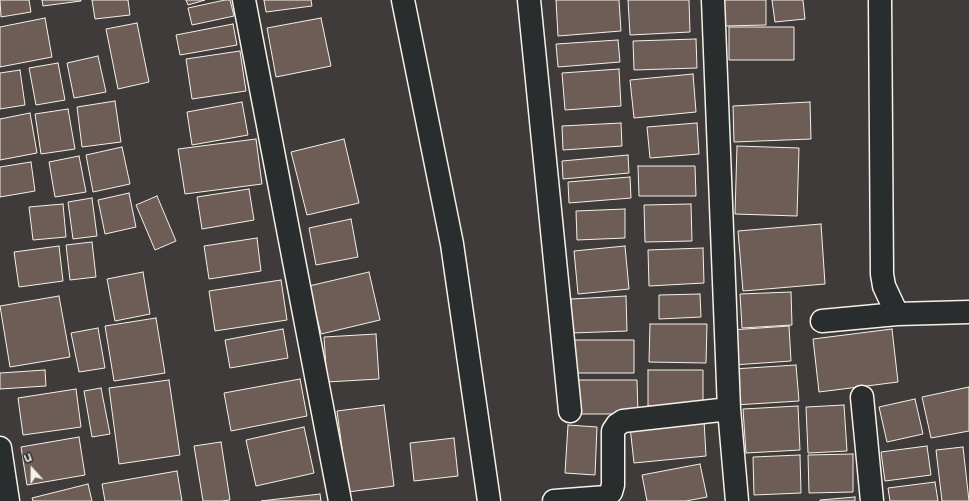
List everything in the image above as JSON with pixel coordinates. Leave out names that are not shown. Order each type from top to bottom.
[{"type":"street","points":[[244,0],[340,501]]},
{"type":"street","points":[[403,0],[452,244],[489,501]]},
{"type":"street","points":[[529,0],[570,411]]},
{"type":"street","points":[[713,0],[729,409],[738,501]]},
{"type":"street","points":[[880,0],[882,274],[884,286],[897,314]]},
{"type":"street","points":[[822,321],[897,314],[969,312]]},
{"type":"street","points":[[862,397],[872,501]]},
{"type":"street","points":[[554,501],[606,497],[614,485],[613,431],[623,421],[729,409]]},
{"type":"street","points":[[0,448],[8,501]]},
{"type":"building","points":[[0,0],[29,0],[31,12],[1,17]]},
{"type":"building","points":[[42,0],[81,0],[81,1],[43,6]]},
{"type":"building","points":[[92,0],[128,0],[130,15],[95,19]]},
{"type":"building","points":[[186,0],[205,0],[188,5]]},
{"type":"building","points":[[230,0],[234,16],[192,25],[188,8]]},
{"type":"building","points":[[264,0],[311,0],[312,6],[266,12]]},
{"type":"building","points":[[556,0],[619,0],[621,31],[558,36]]},
{"type":"building","points":[[628,0],[689,0],[690,32],[630,35]]},
{"type":"building","points":[[724,0],[766,0],[766,25],[724,26]]},
{"type":"building","points":[[772,0],[803,0],[805,19],[775,22]]},
{"type":"building","points":[[45,18],[52,57],[0,67],[0,27]]},
{"type":"building","points":[[321,18],[331,66],[276,77],[267,28]]},
{"type":"building","points":[[137,23],[149,82],[118,89],[106,29]]},
{"type":"building","points":[[233,24],[237,45],[180,55],[176,35]]},
{"type":"building","points":[[729,27],[794,27],[794,60],[729,60]]},
{"type":"building","points":[[696,39],[697,68],[634,70],[633,41]]},
{"type":"building","points":[[618,40],[620,62],[558,67],[556,44]]},
{"type":"building","points":[[240,51],[246,91],[192,99],[186,59]]},
{"type":"building","points":[[98,56],[106,92],[74,98],[67,63]]},
{"type":"building","points":[[58,63],[65,100],[36,105],[29,68]]},
{"type":"building","points":[[619,69],[621,106],[565,110],[562,73]]},
{"type":"building","points":[[20,70],[25,105],[0,109],[0,73]]},
{"type":"building","points":[[693,74],[696,112],[634,118],[630,80]]},
{"type":"building","points":[[115,101],[121,142],[82,147],[77,107]]},
{"type":"building","points":[[242,102],[248,135],[192,145],[187,112]]},
{"type":"building","points":[[810,102],[811,139],[734,142],[733,106]]},
{"type":"building","points":[[68,109],[75,149],[41,154],[35,114]]},
{"type":"building","points":[[30,113],[37,153],[0,160],[0,119]]},
{"type":"building","points":[[621,123],[622,146],[563,150],[562,126]]},
{"type":"building","points":[[697,123],[699,154],[650,158],[647,127]]},
{"type":"building","points":[[256,139],[262,184],[185,194],[178,149]]},
{"type":"building","points":[[344,139],[359,203],[307,215],[291,152]]},
{"type":"building","points":[[737,146],[799,148],[797,216],[735,214]]},
{"type":"building","points":[[122,147],[130,184],[93,192],[86,155]]},
{"type":"building","points":[[628,155],[629,173],[563,179],[562,161]]},
{"type":"building","points":[[79,156],[86,192],[55,197],[49,162]]},
{"type":"building","points":[[31,162],[35,191],[0,197],[0,167]]},
{"type":"building","points":[[638,166],[695,166],[696,196],[639,196]]},
{"type":"building","points":[[630,177],[631,198],[569,203],[568,182]]},
{"type":"building","points":[[249,189],[254,220],[202,229],[197,197]]},
{"type":"building","points":[[129,193],[136,227],[105,234],[98,200]]},
{"type":"building","points":[[157,196],[176,241],[155,250],[136,205]]},
{"type":"building","points":[[92,198],[97,236],[73,239],[68,202]]},
{"type":"building","points":[[63,204],[66,237],[33,240],[29,207]]},
{"type":"building","points":[[691,204],[692,241],[645,242],[644,205]]},
{"type":"building","points":[[625,209],[625,238],[577,240],[576,211]]},
{"type":"building","points":[[351,219],[358,257],[316,265],[309,228]]},
{"type":"building","points":[[821,224],[825,284],[743,291],[738,231]]},
{"type":"building","points":[[257,238],[261,271],[209,279],[204,246]]},
{"type":"building","points":[[92,242],[96,277],[70,280],[66,245]]},
{"type":"building","points":[[59,246],[63,281],[19,287],[14,252]]},
{"type":"building","points":[[625,246],[629,289],[578,294],[574,251]]},
{"type":"building","points":[[703,248],[704,283],[649,286],[648,250]]},
{"type":"building","points":[[143,272],[150,314],[115,321],[107,279]]},
{"type":"building","points":[[369,272],[380,320],[321,334],[309,286]]},
{"type":"building","points":[[281,280],[287,320],[215,331],[209,291]]},
{"type":"building","points":[[791,292],[792,325],[742,328],[740,294]]},
{"type":"building","points":[[700,294],[701,317],[659,319],[659,295]]},
{"type":"building","points":[[59,296],[70,357],[10,367],[0,306]]},
{"type":"building","points":[[626,296],[627,331],[572,333],[571,299]]},
{"type":"building","points":[[156,318],[165,373],[114,381],[105,326]]},
{"type":"building","points":[[650,324],[707,324],[706,363],[649,362]]},
{"type":"building","points":[[789,326],[791,361],[733,365],[731,330]]},
{"type":"building","points":[[98,328],[105,368],[79,372],[71,333]]},
{"type":"building","points":[[283,329],[288,358],[230,368],[225,340]]},
{"type":"building","points":[[892,329],[898,382],[819,392],[813,339]]},
{"type":"building","points":[[376,334],[379,379],[327,382],[324,337]]},
{"type":"building","points":[[571,340],[634,340],[634,373],[572,373]]},
{"type":"building","points":[[796,365],[799,401],[735,405],[733,369]]},
{"type":"building","points":[[45,370],[46,386],[0,389],[0,373]]},
{"type":"building","points":[[648,370],[703,370],[703,406],[648,406]]},
{"type":"building","points":[[300,379],[307,416],[231,431],[224,393]]},
{"type":"building","points":[[169,380],[180,455],[119,464],[109,388]]},
{"type":"building","points":[[578,380],[637,380],[638,414],[577,414]]},
{"type":"building","points":[[969,387],[969,431],[931,438],[922,397]]},
{"type":"building","points":[[101,388],[110,434],[92,437],[84,391]]},
{"type":"building","points":[[76,389],[81,427],[23,435],[18,398]]},
{"type":"building","points":[[915,399],[923,434],[887,442],[879,407]]},
{"type":"building","points":[[384,405],[394,486],[348,492],[337,411]]},
{"type":"building","points":[[844,405],[847,451],[808,453],[806,407]]},
{"type":"building","points":[[798,406],[800,450],[746,453],[743,409]]},
{"type":"building","points":[[704,420],[706,456],[634,463],[630,427]]},
{"type":"building","points":[[568,425],[597,427],[595,475],[565,473]]},
{"type":"building","points":[[304,427],[314,473],[256,486],[246,440]]},
{"type":"building","points":[[79,437],[85,475],[27,485],[21,447]]},
{"type":"building","points":[[454,438],[458,476],[414,481],[410,443]]},
{"type":"building","points":[[221,442],[230,500],[203,501],[194,446]]},
{"type":"building","points":[[927,446],[931,475],[885,481],[881,452]]},
{"type":"building","points":[[963,447],[969,501],[942,501],[936,450]]},
{"type":"building","points":[[853,454],[853,492],[809,493],[808,455]]},
{"type":"building","points":[[800,455],[801,493],[754,495],[753,457]]},
{"type":"building","points":[[700,464],[707,497],[686,501],[647,501],[642,475]]},
{"type":"building","points":[[177,471],[182,501],[105,501],[102,484]]},
{"type":"building","points":[[935,482],[938,501],[890,501],[888,488]]},
{"type":"building","points":[[88,484],[92,501],[33,501],[32,498]]},
{"type":"building","points":[[320,494],[321,501],[261,501]]},
{"type":"building","points":[[855,497],[855,501],[820,501],[820,500]]}]
